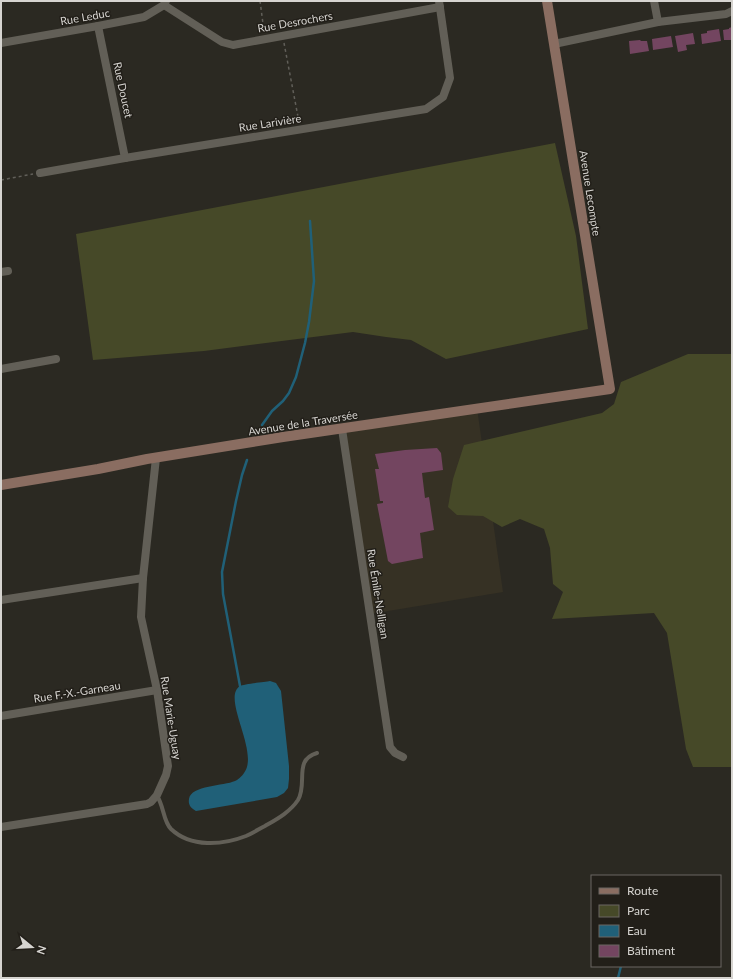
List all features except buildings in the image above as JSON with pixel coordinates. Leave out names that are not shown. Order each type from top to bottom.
[{"type":"street","name":"Avenue Lecompte","points":[[547,1],[610,389]]},
{"type":"street","points":[[654,1],[658,22]]},
{"type":"street","name":"Rue Desrochers","points":[[165,3],[222,42],[233,44],[283,36],[440,4]]},
{"type":"street","name":"Rue Leduc","points":[[1,43],[144,18],[165,3]]},
{"type":"street","name":"Rue Larivière","points":[[40,173],[426,109],[443,97],[450,78],[440,4]]},
{"type":"street","points":[[554,44],[658,22],[726,14],[732,11]]},
{"type":"street","name":"Rue Doucet","points":[[98,26],[126,158]]},
{"type":"street","points":[[1,369],[56,359]]},
{"type":"street","name":"Avenue de la Traversée","points":[[1,485],[156,458],[610,389]]},
{"type":"street","name":"Rue Émile-Nelligan","points":[[342,429],[390,747],[395,753],[403,757]]},
{"type":"street","name":"Rue Marie-Uguay","points":[[156,458],[143,578],[141,617],[156,690],[168,766],[166,775],[157,796]]},
{"type":"street","points":[[1,600],[143,578]]},
{"type":"street","name":"Rue F.-X.-Garneau","points":[[1,716],[156,690]]},
{"type":"street","points":[[1,827],[148,804],[157,796]]},
{"type":"lane","points":[[157,796],[162,805],[170,828],[182,836],[208,843],[239,838],[248,835],[274,821],[290,809],[300,796],[304,762],[307,757],[317,753]]},
{"type":"path","points":[[260,1],[265,39]]},
{"type":"path","points":[[283,36],[301,129]]},
{"type":"path","points":[[1,180],[40,173]]},
{"type":"shaded area","points":[[477,408],[503,592],[370,614],[342,429]]},
{"type":"green space","points":[[555,143],[576,236],[588,329],[446,359],[411,340],[353,332],[204,351],[93,360],[76,234]]},
{"type":"green space","points":[[688,354],[732,354],[732,767],[693,767],[686,749],[667,633],[654,613],[552,619],[563,592],[553,584],[550,548],[544,529],[520,519],[502,527],[483,516],[457,515],[448,507],[453,479],[464,445],[602,413],[614,404],[621,382]]},
{"type":"water","points":[[270,681],[276,683],[281,691],[289,766],[288,788],[284,793],[277,797],[196,811],[189,805],[191,794],[202,788],[230,783],[240,778],[248,764],[245,739],[235,702],[235,692],[242,685]]},
{"type":"waterway","points":[[262,425],[272,411],[289,393],[296,377],[305,343],[314,281],[310,221]]},
{"type":"waterway","points":[[240,686],[223,594],[222,572],[236,501],[247,460]]},
{"type":"waterway","points":[[618,978],[621,967]]}]
